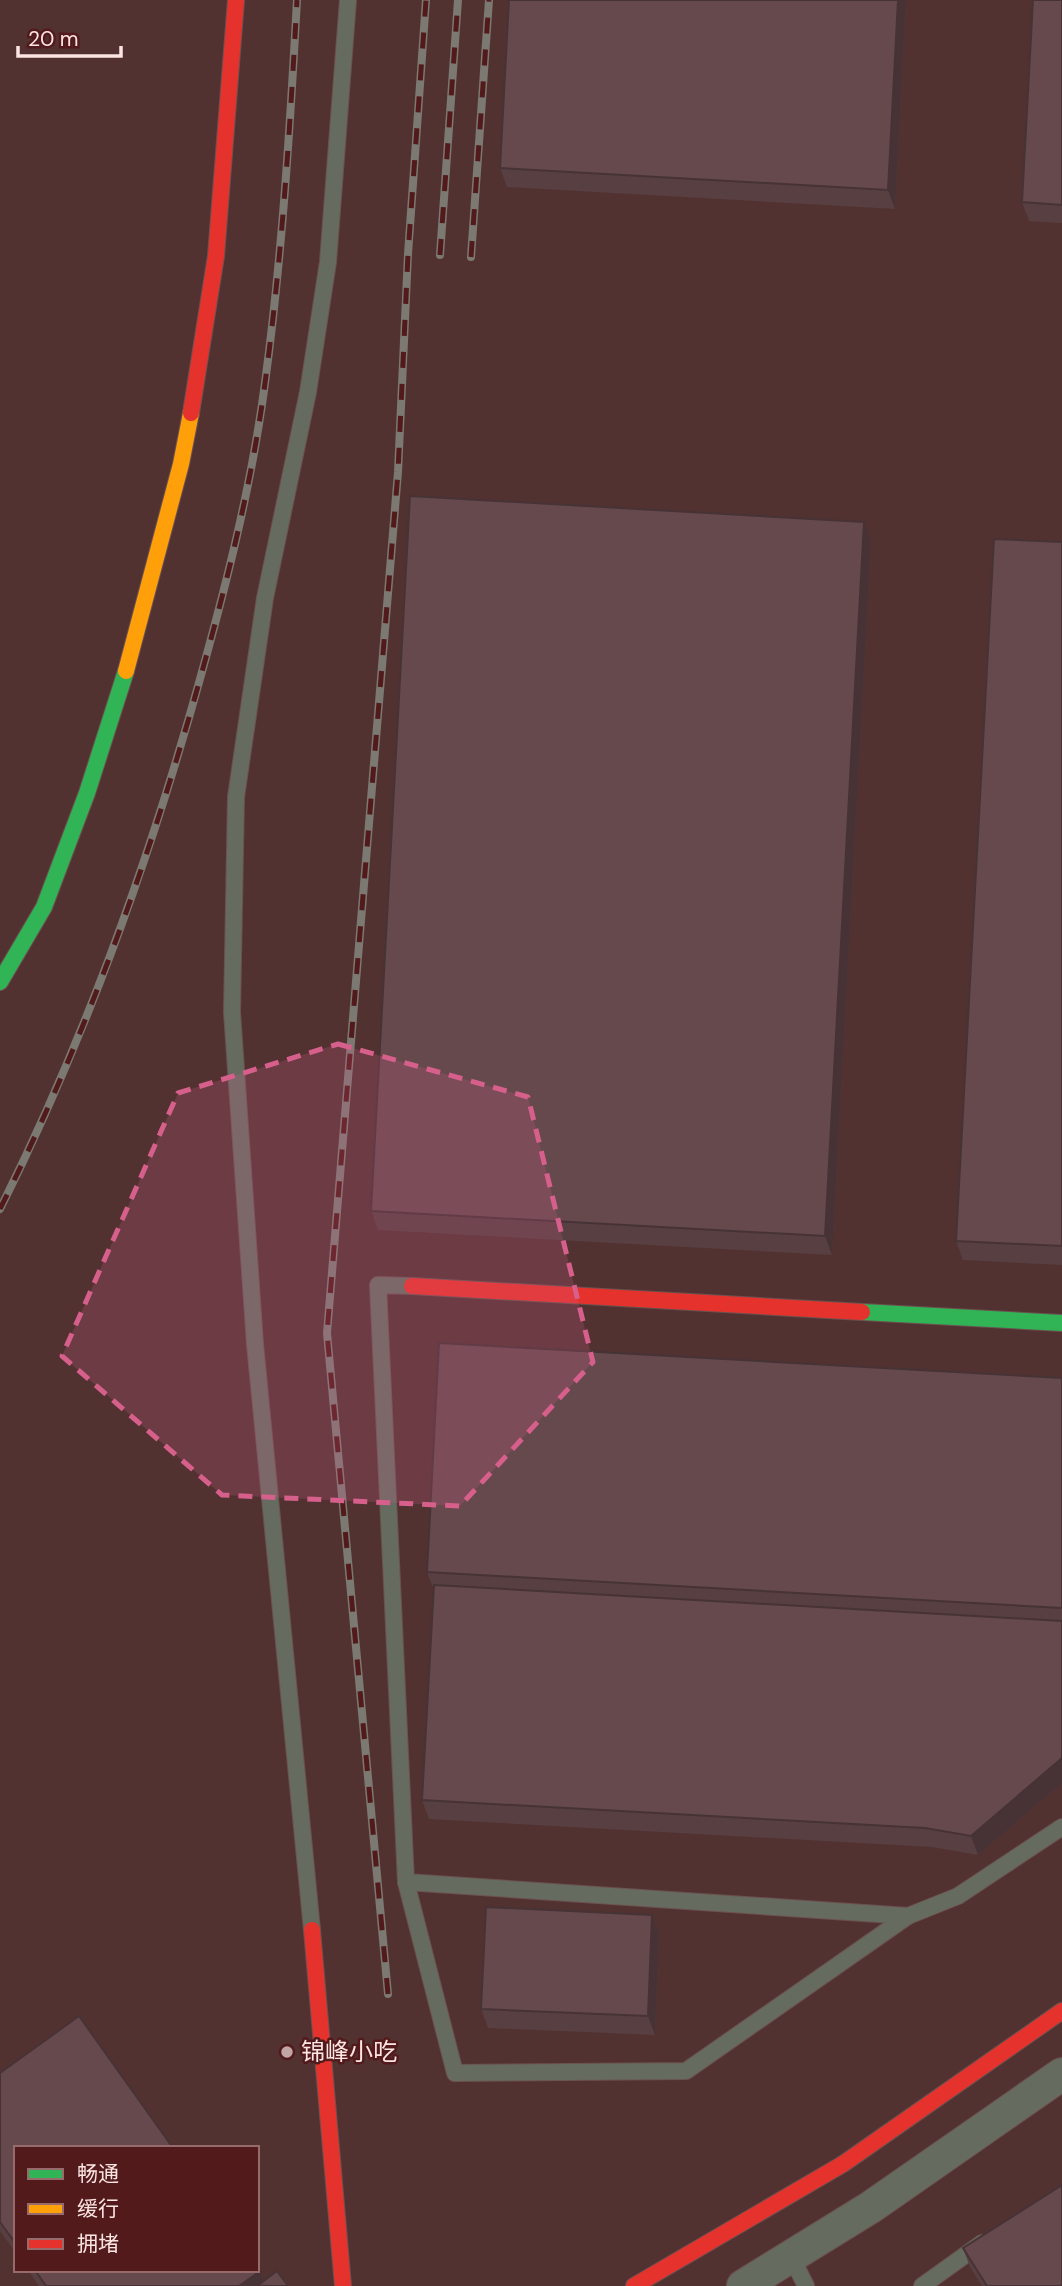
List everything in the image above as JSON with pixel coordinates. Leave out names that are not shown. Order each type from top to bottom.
[{"type":"street","points":[[0,982],[44,907],[87,793],[138,635],[181,464],[201,360],[215,256],[236,0]]},
{"type":"street","points":[[412,1286],[1062,1324]]},
{"type":"street","points":[[312,1930],[343,2286]]},
{"type":"street","points":[[634,2285],[843,2164],[1062,2011]]},
{"type":"street","points":[[743,2286],[871,2207],[1062,2074]]},
{"type":"lane","points":[[312,1930],[254,1331],[232,1012],[236,797],[265,598],[308,392],[328,262],[348,0]]},
{"type":"lane","points":[[412,1286],[379,1285],[406,1882],[454,2073],[686,2071],[908,1916],[958,1896],[1062,1827]]},
{"type":"lane","points":[[406,1882],[908,1916]]},
{"type":"lane","points":[[922,2286],[990,2237]]},
{"type":"lane","points":[[791,2256],[806,2286]]},
{"type":"highlighted area","points":[[338,1044],[528,1097],[593,1362],[460,1506],[222,1495],[62,1356],[178,1093]]},
{"type":"building","points":[[509,0],[898,0],[888,190],[500,168]]},
{"type":"building","points":[[1033,0],[1062,0],[1062,205],[1022,202]]},
{"type":"building","points":[[410,496],[864,522],[825,1236],[371,1211]]},
{"type":"building","points":[[994,539],[1062,542],[1062,1246],[956,1241]]},
{"type":"building","points":[[439,1343],[1062,1378],[1062,1608],[427,1572]]},
{"type":"building","points":[[434,1585],[1062,1621],[1062,1758],[971,1836],[925,1828],[422,1800]]},
{"type":"building","points":[[486,1907],[652,1915],[648,2016],[481,2009]]},
{"type":"building","points":[[79,2016],[172,2146],[14,2146],[14,2241],[0,2222],[0,2073]]},
{"type":"building","points":[[1062,2185],[1062,2285],[987,2286],[963,2248]]},
{"type":"building","points":[[277,2271],[288,2286],[257,2286]]},
{"type":"building","points":[[36,2272],[259,2272],[239,2286],[46,2286]]},
{"type":"railway","points":[[0,1209],[60,1080],[137,882],[180,747],[229,569],[260,420],[271,336],[285,192],[297,0]]},
{"type":"railway","points":[[388,1994],[327,1333],[398,472],[408,254],[426,0]]},
{"type":"railway","points":[[440,255],[458,0]]},
{"type":"railway","points":[[471,257],[489,0]]},
{"type":"traffic: fast","points":[[0,982],[44,907],[87,793],[126,671]]},
{"type":"traffic: fast","points":[[862,1312],[1062,1323]]},
{"type":"traffic: slow","points":[[126,671],[181,464],[191,413]]},
{"type":"traffic: jam","points":[[191,413],[216,256],[236,0]]},
{"type":"traffic: jam","points":[[412,1286],[862,1312]]},
{"type":"traffic: jam","points":[[312,1930],[343,2286]]},
{"type":"traffic: jam","points":[[634,2286],[843,2164],[1062,2011]]},
{"type":"place","name":"锦峰小吃","points":[[287,2052]]}]
